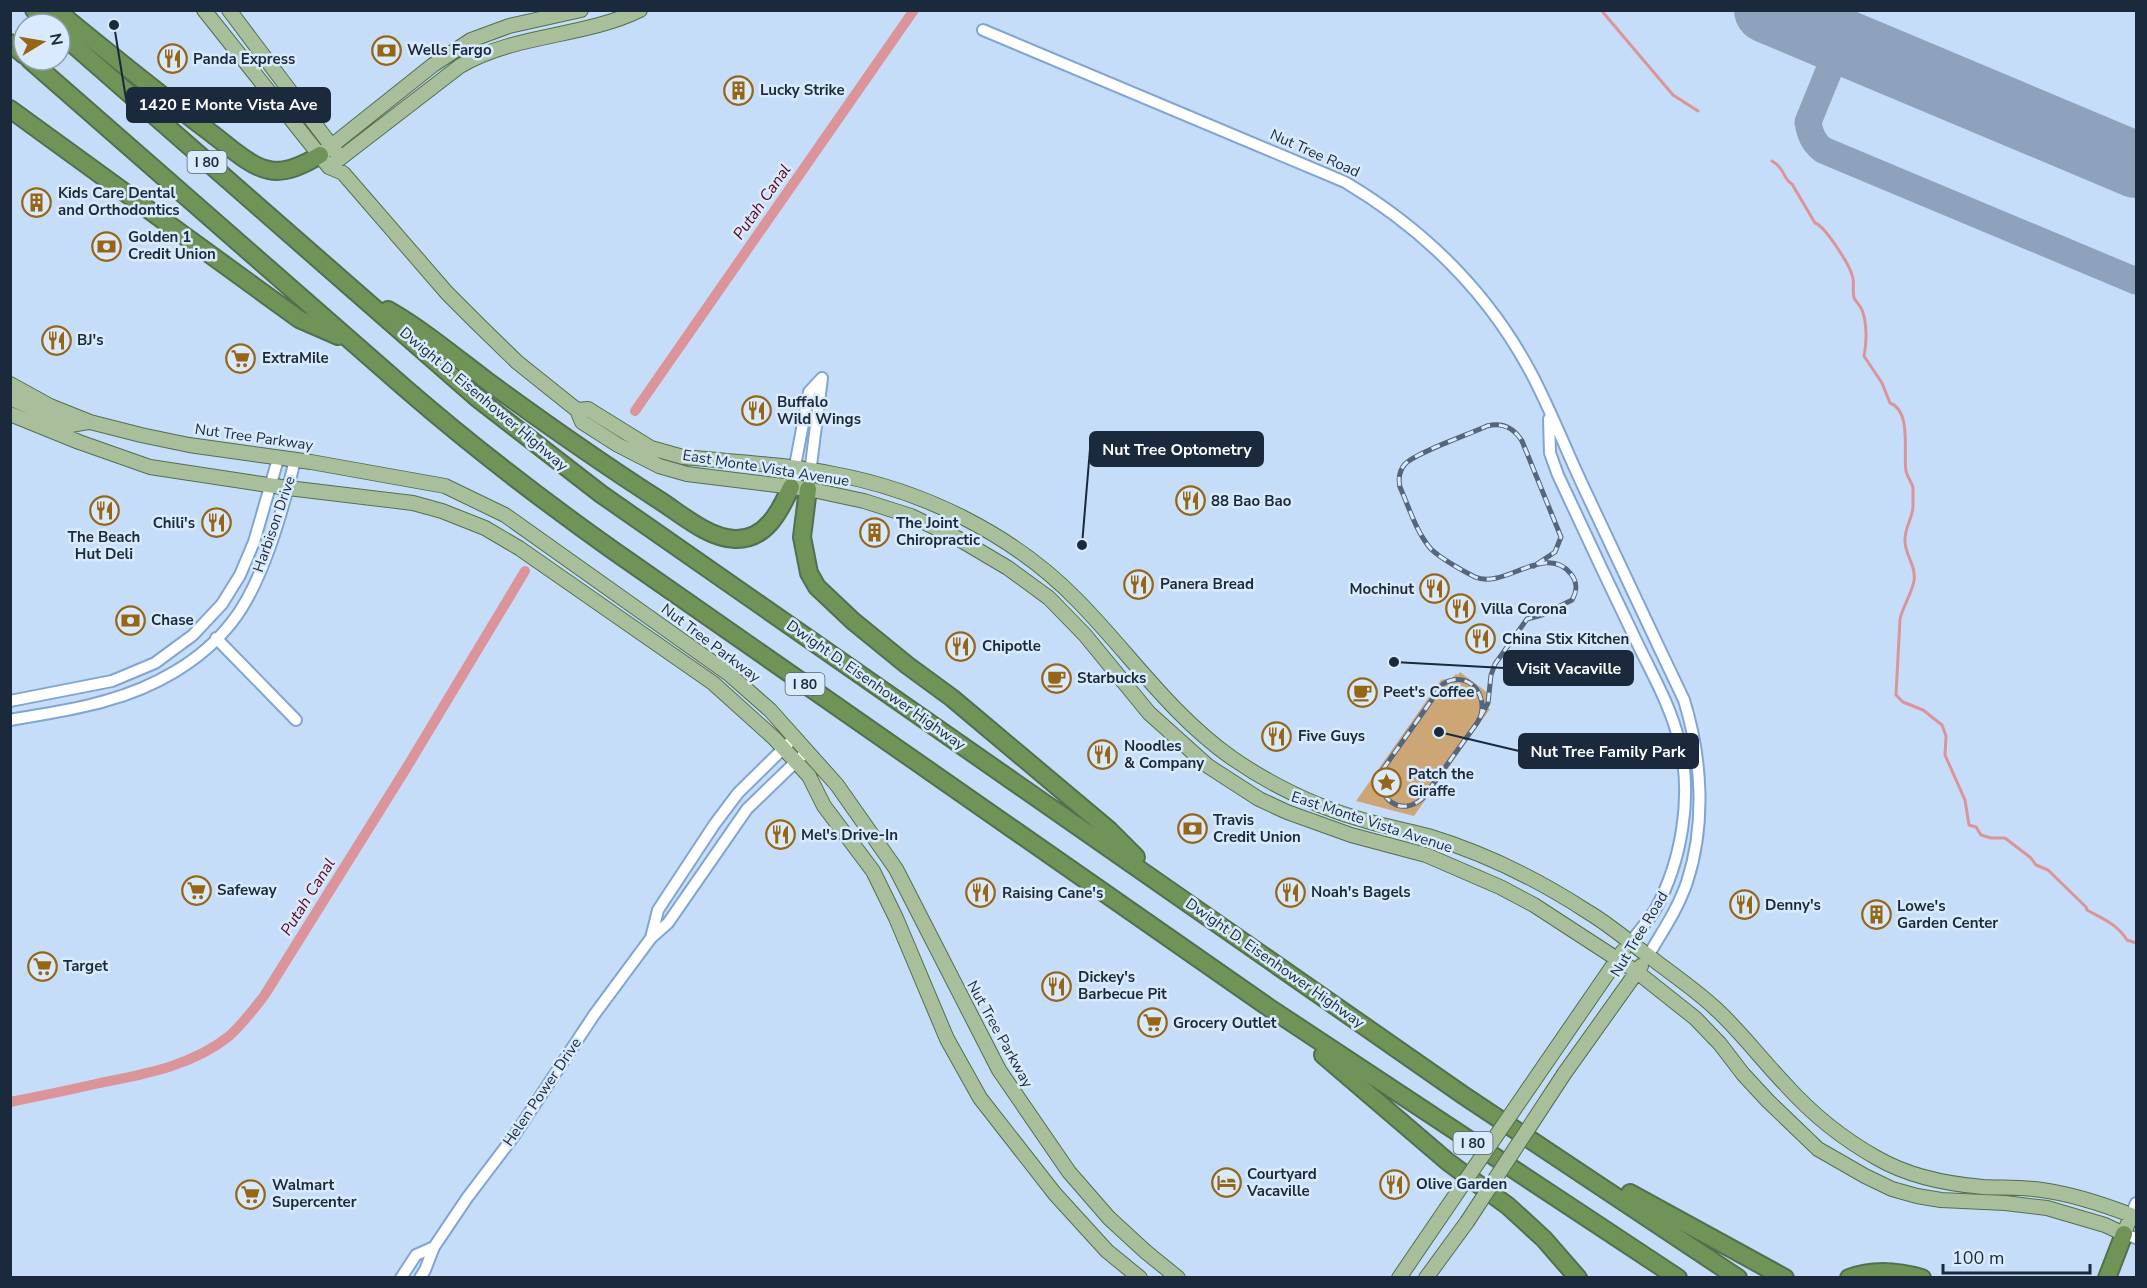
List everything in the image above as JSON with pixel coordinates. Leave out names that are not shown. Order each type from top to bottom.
[{"type":"highway","points":[[56,10],[158,93],[265,170],[277,172],[327,156]]},
{"type":"highway","name":"Dwight D. Eisenhower Highway","points":[[72,44],[477,398],[601,494],[1499,1119],[1738,1278]]},
{"type":"highway","name":"I 80","points":[[44,72],[458,434],[576,524],[1268,1007],[1678,1278]]},
{"type":"highway","points":[[10,109],[299,319],[355,344]]},
{"type":"highway","points":[[354,291],[414,325],[618,474],[721,537],[736,539],[751,537],[764,530],[782,506],[791,487]]},
{"type":"highway","points":[[808,489],[802,537],[809,573],[817,587],[853,621],[952,698],[1108,830],[1171,891]]},
{"type":"highway","points":[[1268,1007],[1448,1162],[1508,1206],[1544,1239],[1578,1278]]},
{"type":"highway","points":[[1499,1119],[1785,1278]]},
{"type":"highway","points":[[2107,1278],[2130,1236]]},
{"type":"highway","points":[[1544,1239],[1570,1278]]},
{"type":"highway","points":[[1849,1278],[1873,1272],[1888,1272],[1922,1278]]},
{"type":"main road","name":"East Monte Vista Avenue","points":[[204,10],[447,293],[517,362],[577,410],[582,422],[590,428],[636,456],[659,466],[687,474],[835,493],[911,516],[959,539],[1001,563],[1049,598],[1149,713],[1201,760],[1233,783],[1259,799],[1314,824],[1426,855],[1500,887],[1534,905],[1618,958],[1695,1018],[1720,1044],[1743,1074],[1798,1132],[1818,1149],[1892,1189],[1917,1196],[2047,1208],[2105,1225],[2130,1236]]},
{"type":"main road","points":[[218,10],[240,39],[260,51]]},
{"type":"main road","name":"East Monte Vista Avenue","points":[[229,10],[260,51],[327,156],[340,158],[343,173]]},
{"type":"main road","points":[[327,156],[432,65],[471,40],[509,26],[582,10]]},
{"type":"main road","points":[[531,39],[533,29],[570,21],[578,17],[582,10]]},
{"type":"main road","points":[[340,158],[460,66],[495,49],[600,25],[635,12]]},
{"type":"main road","name":"Nut Tree Parkway","points":[[10,384],[50,406],[90,422],[189,445],[295,460],[446,486],[505,515],[729,674],[795,737],[837,785],[896,869],[999,1070],[1069,1172],[1109,1218],[1178,1278]]},
{"type":"main road","points":[[10,398],[71,425],[90,422]]},
{"type":"main road","name":"East Monte Vista Avenue","points":[[577,410],[588,409],[639,442],[663,453],[811,470],[860,479],[948,511],[1024,554],[1075,598],[1183,718],[1227,754],[1274,784],[1332,809],[1367,821],[1430,837],[1513,870],[1543,884],[1590,913],[1694,990],[1718,1011],[1810,1110],[1875,1157],[1897,1169],[1942,1181],[1982,1187],[2039,1189],[2135,1212]]},
{"type":"main road","name":"Nut Tree Parkway","points":[[10,414],[150,467],[288,488],[413,503],[469,521],[519,548],[713,683],[784,748],[809,776],[824,806],[873,871],[896,918],[947,1039],[980,1098],[1055,1194],[1107,1251],[1140,1278]]},
{"type":"main road","points":[[1001,563],[1019,565],[1064,599],[1070,601],[1075,598]]},
{"type":"main road","points":[[1068,618],[1079,615],[1136,679],[1150,683]]},
{"type":"main road","name":"Nut Tree Road","points":[[1399,1278],[1630,943]]},
{"type":"main road","name":"Nut Tree Road","points":[[1426,1278],[1467,1221],[1564,1074],[1648,956]]},
{"type":"main road","points":[[2130,1236],[2135,1212]]},
{"type":"street","name":"Nut Tree Road","points":[[982,30],[1345,182],[1378,201],[1412,228],[1472,285],[1494,314],[1517,347],[1541,391],[1574,467],[1684,700],[1692,726],[1700,798],[1696,840],[1687,883],[1676,909],[1648,956]]},
{"type":"street","points":[[791,487],[810,392],[822,378],[808,489]]},
{"type":"street","name":"Nut Tree Road","points":[[1549,412],[1550,453],[1558,475],[1664,700],[1679,739],[1681,751],[1683,822],[1674,862],[1653,912],[1630,943]]},
{"type":"street","name":"Harbison Drive","points":[[10,701],[112,681],[155,663],[193,635],[222,604],[240,575],[254,542],[278,459]]},
{"type":"street","name":"Harbison Drive","points":[[10,720],[102,702],[153,684],[188,662],[216,638],[232,622],[257,577],[272,540],[295,460]]},
{"type":"street","points":[[1558,475],[1574,467]]},
{"type":"street","points":[[216,638],[296,720]]},
{"type":"street","name":"Helen Power Drive","points":[[651,938],[658,910],[714,825],[738,793],[795,737]]},
{"type":"street","name":"Helen Power Drive","points":[[420,1278],[434,1247],[467,1198],[514,1136],[594,1015],[651,938],[668,923],[747,808],[807,751]]},
{"type":"street","name":"Helen Power Drive","points":[[401,1278],[416,1255],[434,1247]]},
{"type":"shaded area","points":[[1460,672],[1488,693],[1486,706],[1490,709],[1414,816],[1356,801],[1441,680],[1452,678]]},
{"type":"waterway","name":"Putah Canal","points":[[635,411],[914,10]]},
{"type":"waterway","points":[[1601,10],[1673,95],[1698,111]]},
{"type":"waterway","points":[[1772,161],[1780,167],[1815,223],[1830,238],[1850,270],[1854,298],[1861,308],[1865,321],[1864,356],[1882,383],[1890,403],[1897,407],[1904,423],[1906,471],[1913,488],[1913,510],[1905,542],[1914,581],[1900,619],[1896,695],[1903,702],[1923,710],[1942,725],[1946,736],[1945,755],[1965,800],[1969,825],[1976,827],[1981,835],[2005,838],[2031,858],[2036,865],[2048,870],[2087,910],[2114,926],[2127,940],[2136,943]]},
{"type":"waterway","name":"Putah Canal","points":[[10,1102],[167,1068],[214,1047],[238,1028],[264,996],[407,767],[525,571]]},
{"type":"taxiway","points":[[1841,41],[1808,122],[1812,138],[1823,150],[2136,281]]},
{"type":"runway","points":[[1767,10],[2136,165]]},
{"type":"railway","points":[[1480,718],[1482,709],[1481,700],[1474,686],[1460,680],[1452,680],[1443,684],[1381,772],[1380,782],[1386,797],[1399,806],[1415,804],[1423,798],[1477,723],[1488,703],[1491,675],[1495,664],[1527,619],[1542,615],[1572,600],[1576,584],[1571,574],[1561,565],[1550,563],[1537,564],[1524,568],[1499,578],[1486,579],[1475,577],[1458,568],[1431,549],[1421,535],[1400,487],[1401,469],[1405,464],[1431,449],[1487,426],[1498,425],[1511,429],[1522,441],[1561,537],[1555,552],[1534,566]]},
{"type":"place","name":"1420 E Monte Vista Ave","points":[[114,25]]},
{"type":"place","name":"Wells Fargo","points":[[386,50]]},
{"type":"place","name":"Panda Express","points":[[172,59]]},
{"type":"place","name":"Lucky Strike","points":[[739,90]]},
{"type":"place","name":"Kids Care Dental and Orthodontics","points":[[37,202]]},
{"type":"place","name":"Golden 1 Credit Union","points":[[107,246]]},
{"type":"place","name":"BJ's","points":[[56,340]]},
{"type":"place","name":"ExtraMile","points":[[241,358]]},
{"type":"place","name":"Buffalo Wild Wings","points":[[756,411]]},
{"type":"place","name":"88 Bao Bao","points":[[1190,501]]},
{"type":"place","name":"The Beach Hut Deli","points":[[104,510]]},
{"type":"place","name":"Chili's","points":[[216,523]]},
{"type":"place","name":"The Joint Chiropractic","points":[[875,532]]},
{"type":"place","name":"Nut Tree Optometry","points":[[1082,545]]},
{"type":"place","name":"Panera Bread","points":[[1139,584]]},
{"type":"place","name":"Mochinut","points":[[1435,589]]},
{"type":"place","name":"Villa Corona","points":[[1460,609]]},
{"type":"place","name":"Chase","points":[[130,620]]},
{"type":"place","name":"China Stix Kitchen","points":[[1481,639]]},
{"type":"place","name":"Chipotle","points":[[961,646]]},
{"type":"place","name":"Visit Vacaville","points":[[1394,662]]},
{"type":"place","name":"Starbucks","points":[[1056,678]]},
{"type":"place","name":"Peet's Coffee","points":[[1362,692]]},
{"type":"place","name":"Nut Tree Family Park","points":[[1439,732]]},
{"type":"place","name":"Five Guys","points":[[1277,736]]},
{"type":"place","name":"Noodles & Company","points":[[1103,755]]},
{"type":"place","name":"Patch the Giraffe","points":[[1387,783]]},
{"type":"place","name":"Travis Credit Union","points":[[1192,829]]},
{"type":"place","name":"Mel's Drive-In","points":[[780,835]]},
{"type":"place","name":"Safeway","points":[[196,890]]},
{"type":"place","name":"Noah's Bagels","points":[[1290,892]]},
{"type":"place","name":"Raising Cane's","points":[[981,893]]},
{"type":"place","name":"Denny's","points":[[1744,905]]},
{"type":"place","name":"Lowe's Garden Center","points":[[1876,915]]},
{"type":"place","name":"Target","points":[[42,966]]},
{"type":"place","name":"Dickey's Barbecue Pit","points":[[1057,986]]},
{"type":"place","name":"Grocery Outlet","points":[[1152,1023]]},
{"type":"place","name":"Courtyard Vacaville","points":[[1226,1183]]},
{"type":"place","name":"Olive Garden","points":[[1395,1184]]},
{"type":"place","name":"Walmart Supercenter","points":[[251,1194]]}]
